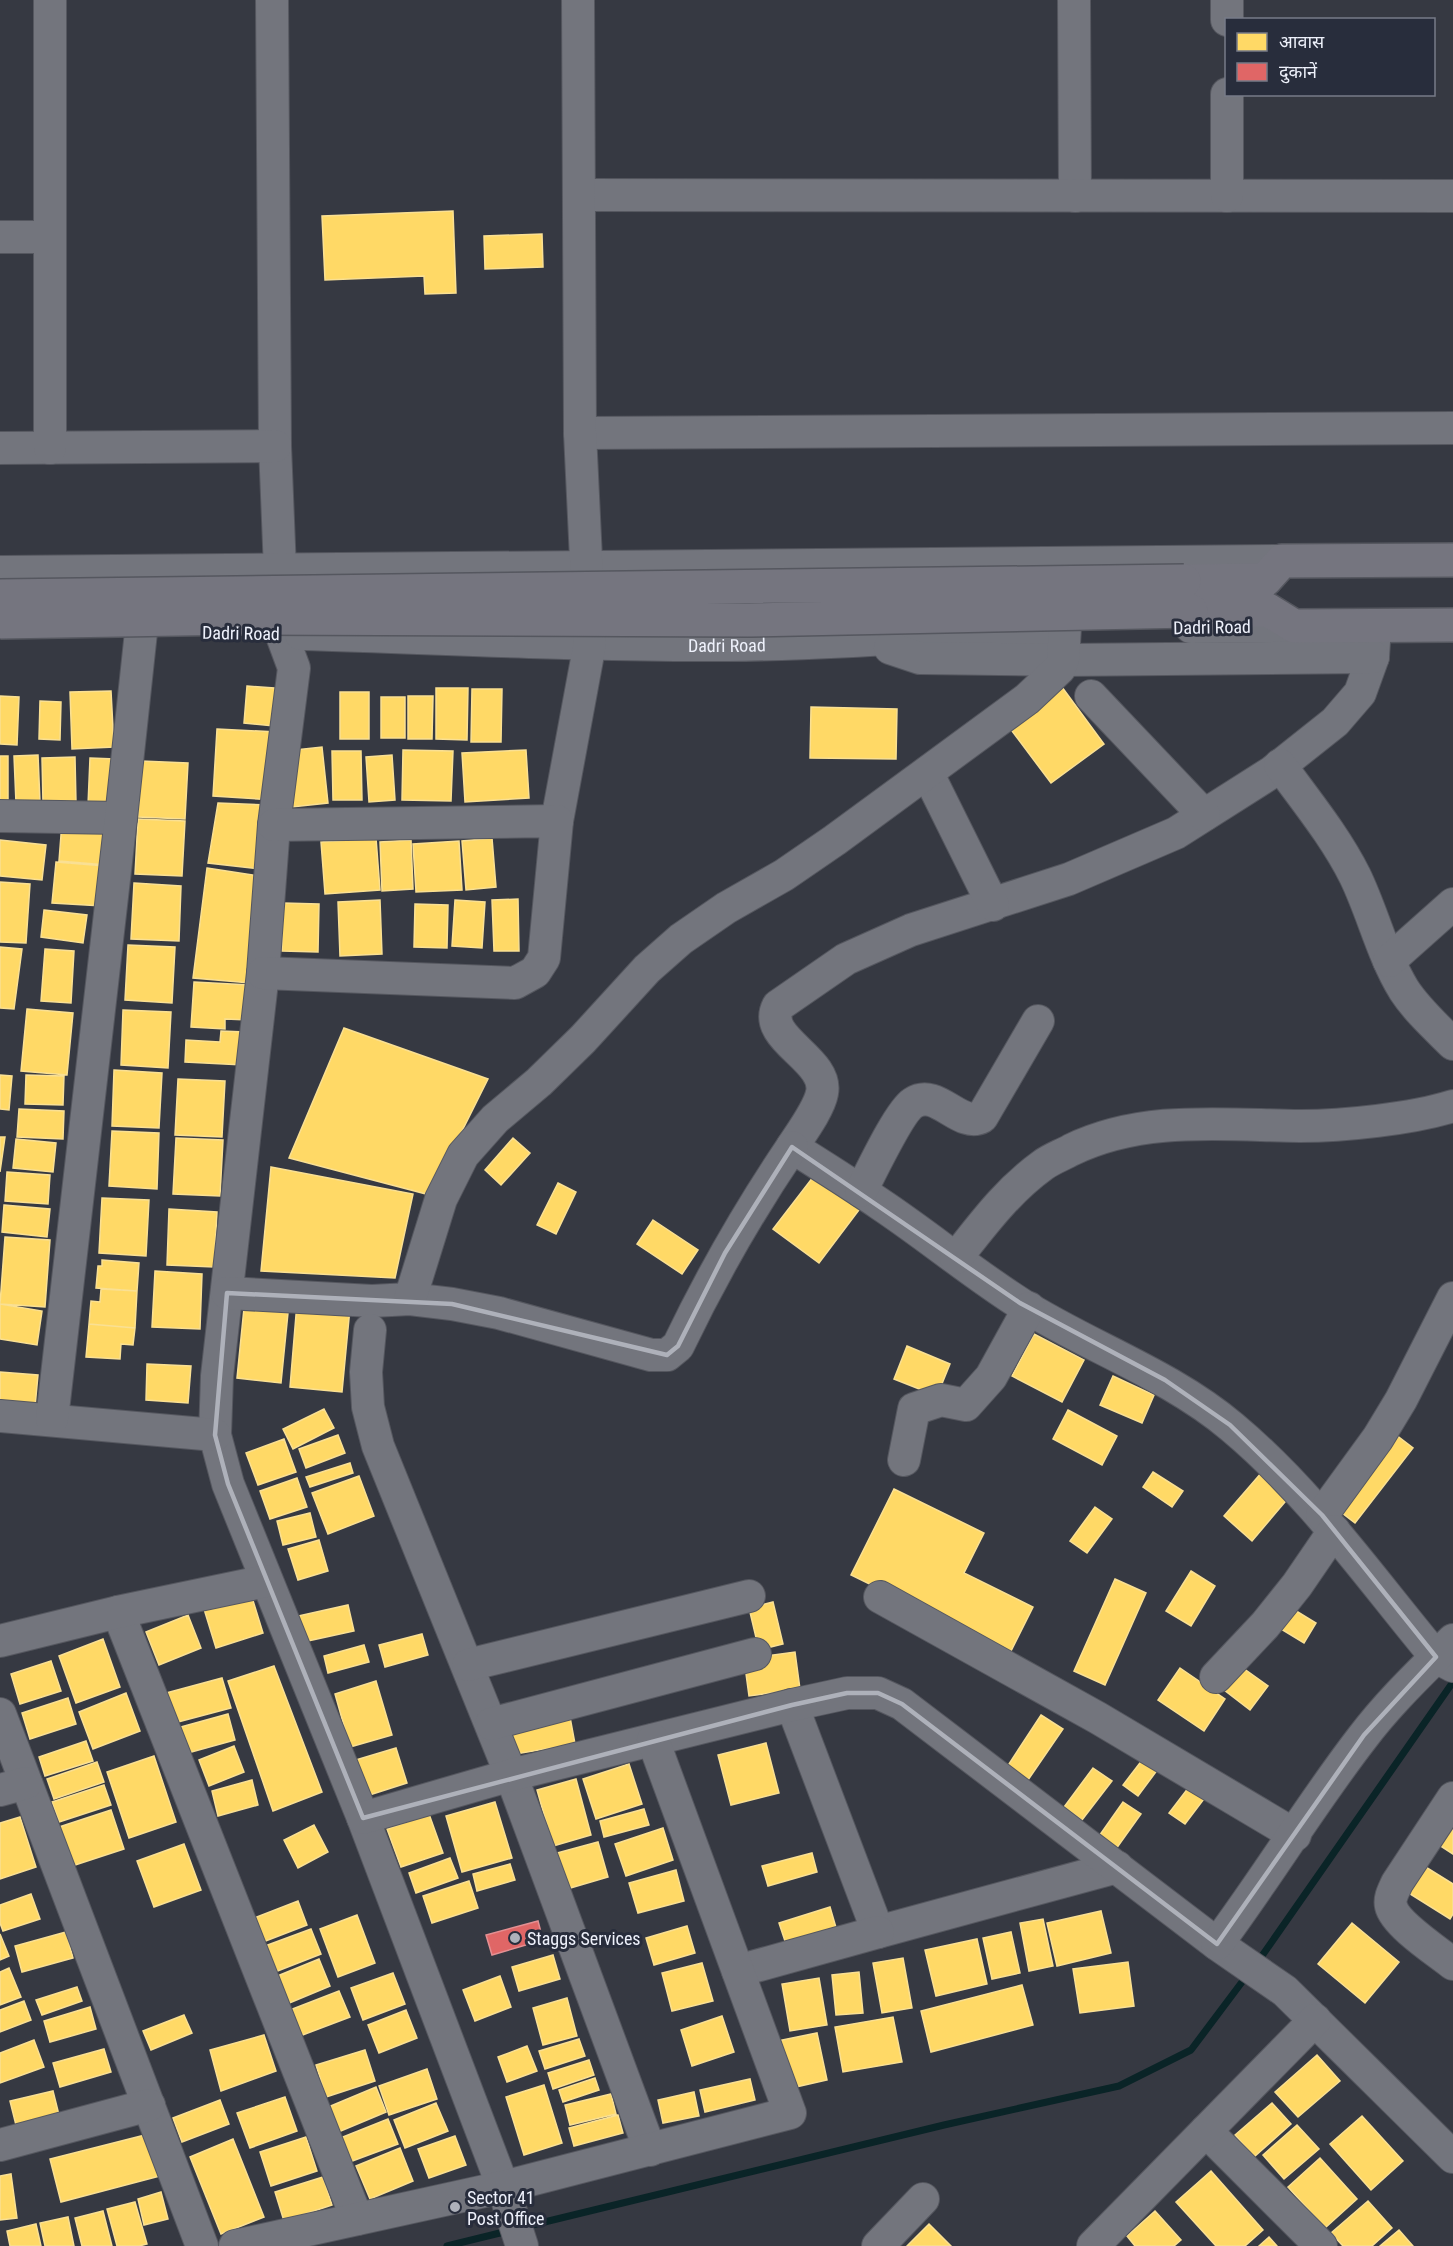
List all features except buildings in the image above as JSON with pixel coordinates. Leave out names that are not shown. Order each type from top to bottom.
[{"type":"main road","points":[[0,622],[237,618],[750,620],[1187,596],[1265,580],[1282,561],[1453,560]]},
{"type":"main road","points":[[0,596],[1187,596],[1269,610],[1294,626]]},
{"type":"main road","name":"Dadri Road","points":[[1294,626],[1374,641],[1453,625]]},
{"type":"street","points":[[50,0],[50,448]]},
{"type":"street","points":[[272,0],[275,446],[280,570]]},
{"type":"street","points":[[263,973],[515,983],[535,972],[544,958],[557,821],[590,643],[580,433],[578,0]]},
{"type":"street","points":[[1074,0],[1075,196]]},
{"type":"street","points":[[1227,0],[1227,18]]},
{"type":"street","points":[[1227,96],[1227,196]]},
{"type":"street","points":[[579,195],[1453,196]]},
{"type":"street","points":[[0,237],[50,237]]},
{"type":"street","points":[[580,433],[1453,428]]},
{"type":"street","points":[[0,448],[275,446]]},
{"type":"street","points":[[0,572],[1282,561]]},
{"type":"street","points":[[788,564],[795,643]]},
{"type":"street","name":"Dadri Road","points":[[0,635],[141,632],[281,633],[652,645],[870,641],[1065,628],[1294,626]]},
{"type":"street","points":[[410,1299],[441,1199],[463,1155],[495,1119],[546,1075],[583,1039],[646,969],[681,939],[726,908],[784,875],[928,774],[1028,699],[1056,674],[1063,660],[1065,628]]},
{"type":"street","points":[[52,1419],[122,818],[141,632]]},
{"type":"street","points":[[281,633],[294,668],[274,825],[263,973],[217,1376],[215,1435],[228,1484],[363,1818],[503,2187],[518,2234]]},
{"type":"street","points":[[227,1293],[372,1301],[410,1299],[452,1304],[499,1313],[651,1355],[667,1355],[678,1346],[754,1202],[792,1147],[822,1095],[822,1083],[817,1072],[780,1031],[775,1022],[775,1012],[778,1006],[846,959],[910,930],[1069,879],[1176,833],[1280,765],[1335,722],[1360,693],[1374,641],[1063,660],[920,658],[870,641]]},
{"type":"street","points":[[1091,696],[1204,815]]},
{"type":"street","points":[[1280,765],[1322,822],[1354,874],[1389,962],[1404,990],[1419,1010],[1453,1044]]},
{"type":"street","points":[[928,774],[993,905]]},
{"type":"street","points":[[0,816],[122,818]]},
{"type":"street","points":[[274,825],[557,821]]},
{"type":"street","points":[[1389,962],[1453,904]]},
{"type":"street","points":[[861,1191],[902,1114],[913,1102],[925,1100],[936,1102],[969,1119],[977,1120],[982,1117],[1038,1022]]},
{"type":"street","points":[[957,1258],[1003,1199],[1044,1164],[1089,1142],[1144,1127],[1209,1123],[1302,1126],[1379,1120],[1453,1106]]},
{"type":"street","points":[[792,1147],[861,1191],[1029,1308],[1080,1338],[1165,1380],[1230,1425],[1281,1471],[1448,1657],[1401,1692],[1364,1735],[1327,1784],[1256,1892],[1224,1949]]},
{"type":"street","points":[[1216,1677],[1265,1625],[1291,1593],[1328,1523],[1401,1400],[1453,1298]]},
{"type":"street","points":[[904,1460],[914,1409],[941,1400],[966,1405],[991,1377],[1029,1308]]},
{"type":"street","points":[[370,1330],[366,1372],[368,1407],[378,1446],[511,1775],[650,2150]]},
{"type":"street","points":[[0,1416],[215,1435]]},
{"type":"street","points":[[0,1641],[118,1612],[266,1581]]},
{"type":"street","points":[[468,1665],[749,1596]]},
{"type":"street","points":[[880,1597],[1098,1718],[1295,1835]]},
{"type":"street","points":[[118,1612],[357,2219]]},
{"type":"street","points":[[491,1724],[755,1654]]},
{"type":"street","points":[[363,1818],[511,1775],[792,1705],[847,1693],[878,1693],[902,1704],[1224,1949],[1285,1991],[1453,2157]]},
{"type":"street","points":[[792,1705],[878,1932]]},
{"type":"street","points":[[0,1714],[13,1786],[148,2105],[202,2246]]},
{"type":"street","points":[[235,2246],[503,2187],[790,2113],[653,1740]]},
{"type":"street","points":[[1453,1798],[1397,1883],[1392,1894],[1391,1906],[1398,1919],[1453,1964]]},
{"type":"street","points":[[738,1971],[1117,1867]]},
{"type":"street","points":[[1099,2244],[1315,2020]]},
{"type":"street","points":[[1,2141],[148,2105]]},
{"type":"street","points":[[1206,2131],[1321,2246]]},
{"type":"street","points":[[879,2246],[923,2199]]},
{"type":"highlighted area","points":[[792,1147],[1020,1303],[1165,1380],[1230,1425],[1322,1515],[1436,1657],[1364,1735],[1217,1944],[902,1704],[878,1693],[847,1693],[792,1705],[363,1818],[228,1484],[215,1435],[227,1293],[452,1304],[667,1355],[678,1346],[725,1253]]},
{"type":"waterway","points":[[1257,1963],[1453,1682]]},
{"type":"waterway","points":[[524,2227],[944,2125],[1119,2086],[1191,2050],[1248,1974]]},
{"type":"waterway","points":[[447,2246],[508,2231]]},
{"type":"place","name":"Staggs Services","points":[[515,1938]]},
{"type":"place","name":"Sector 41 Post Office","points":[[455,2207]]}]
